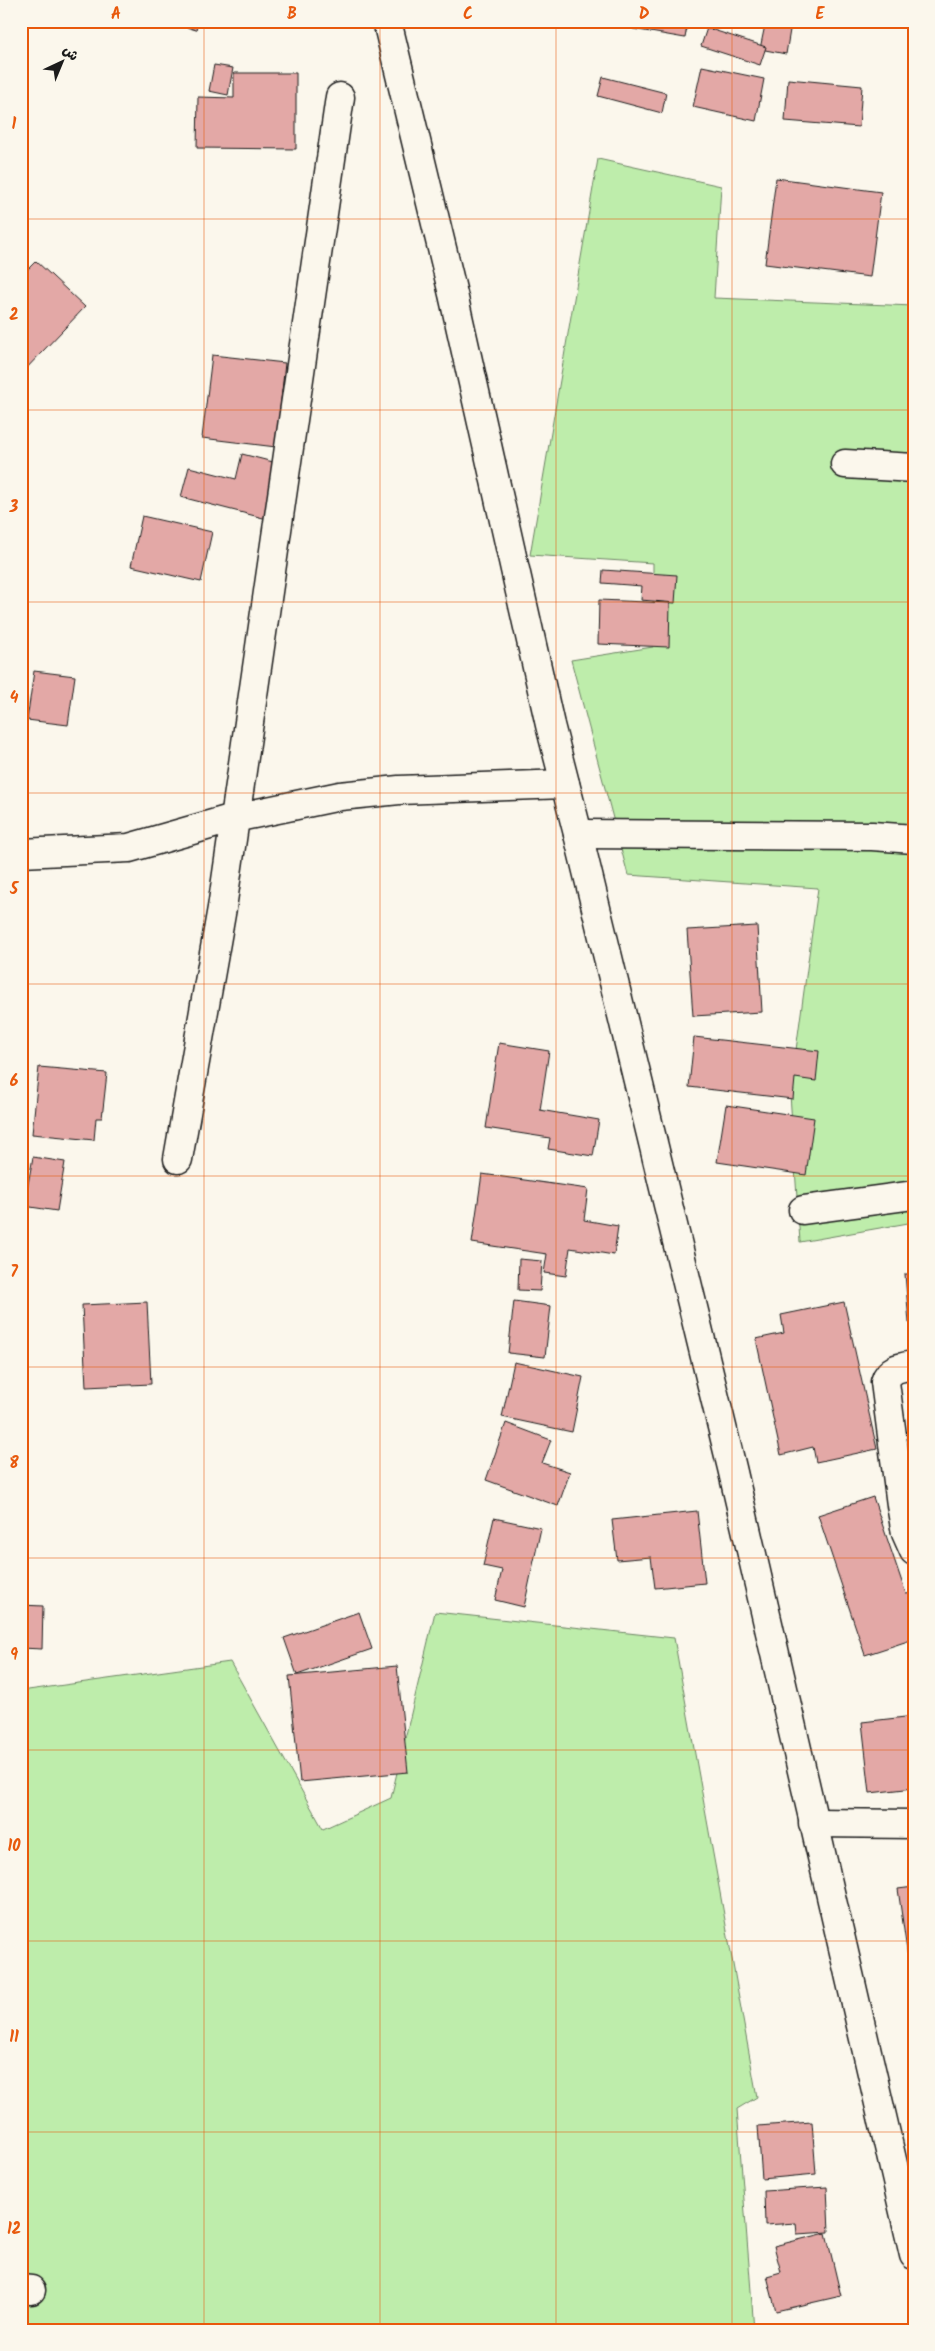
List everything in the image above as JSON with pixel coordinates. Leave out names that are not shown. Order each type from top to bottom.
[{"type":"street","points":[[388,21],[455,304],[550,725],[730,1458],[813,1823],[904,2167],[914,2254]]},
{"type":"street","points":[[178,1159],[222,908],[340,96]]},
{"type":"street","points":[[845,464],[914,468]]},
{"type":"street","points":[[21,853],[129,848],[234,818],[340,796],[399,790],[565,784]]},
{"type":"street","points":[[578,834],[872,836],[914,839]]},
{"type":"street","points":[[803,1210],[914,1194]]},
{"type":"street","points":[[914,1365],[889,1372],[885,1382],[901,1504],[906,1533],[914,1552]]},
{"type":"street","points":[[813,1823],[914,1824]]},
{"type":"green space","points":[[598,159],[721,186],[714,298],[914,306],[914,1222],[800,1242],[790,1094],[818,888],[628,875],[571,660],[653,647],[653,563],[530,555]]},
{"type":"green space","points":[[435,1612],[674,1638],[757,2097],[737,2109],[754,2330],[21,2330],[21,1691],[230,1662],[323,1829],[391,1798]]},
{"type":"building","points":[[167,21],[198,21],[196,30]]},
{"type":"building","points":[[634,21],[688,21],[685,38],[633,29]]},
{"type":"building","points":[[715,21],[735,21],[732,28]]},
{"type":"building","points":[[765,25],[790,30],[786,54],[760,49]]},
{"type":"building","points":[[707,28],[766,47],[760,65],[701,46]]},
{"type":"building","points":[[214,65],[233,68],[228,95],[209,91]]},
{"type":"building","points":[[702,66],[764,79],[756,121],[693,107]]},
{"type":"building","points":[[234,73],[296,73],[296,149],[197,148],[198,97],[234,98]]},
{"type":"building","points":[[603,77],[666,93],[662,113],[598,96]]},
{"type":"building","points":[[788,79],[862,86],[859,127],[785,121]]},
{"type":"building","points":[[776,178],[881,192],[870,277],[765,264]]},
{"type":"building","points":[[36,261],[85,307],[21,374],[21,268],[25,272]]},
{"type":"building","points":[[212,355],[285,363],[276,447],[202,438]]},
{"type":"building","points":[[242,454],[281,464],[267,519],[181,497],[189,467],[236,479]]},
{"type":"building","points":[[142,516],[212,532],[201,582],[131,566]]},
{"type":"building","points":[[603,570],[677,575],[675,603],[641,600],[642,586],[602,583]]},
{"type":"building","points":[[599,600],[670,603],[669,647],[598,644]]},
{"type":"building","points":[[34,671],[75,676],[68,725],[27,720]]},
{"type":"building","points":[[757,926],[762,1012],[693,1016],[687,930]]},
{"type":"building","points":[[694,1037],[819,1051],[816,1081],[795,1078],[793,1099],[689,1087]]},
{"type":"building","points":[[499,1043],[549,1051],[540,1110],[599,1120],[593,1156],[548,1149],[550,1138],[486,1128]]},
{"type":"building","points":[[39,1067],[107,1073],[102,1118],[96,1118],[94,1140],[32,1134]]},
{"type":"building","points":[[726,1105],[814,1118],[806,1175],[717,1162]]},
{"type":"building","points":[[33,1157],[65,1162],[57,1211],[24,1206]]},
{"type":"building","points":[[482,1174],[588,1189],[584,1220],[618,1226],[614,1255],[570,1248],[566,1276],[544,1273],[547,1254],[472,1243]]},
{"type":"building","points":[[519,1259],[542,1261],[540,1291],[518,1290]]},
{"type":"building","points":[[905,1274],[914,1274],[914,1323],[909,1323]]},
{"type":"building","points":[[514,1301],[551,1306],[545,1357],[508,1353]]},
{"type":"building","points":[[147,1302],[151,1384],[86,1387],[82,1305]]},
{"type":"building","points":[[844,1302],[877,1449],[816,1462],[813,1447],[781,1455],[756,1339],[784,1333],[781,1315]]},
{"type":"building","points":[[514,1362],[583,1377],[572,1432],[502,1417]]},
{"type":"building","points":[[506,1423],[551,1440],[542,1463],[570,1472],[558,1506],[486,1480]]},
{"type":"building","points":[[873,1497],[906,1594],[914,1593],[914,1639],[865,1655],[818,1515]]},
{"type":"building","points":[[697,1511],[705,1583],[655,1588],[651,1557],[617,1560],[612,1520]]},
{"type":"building","points":[[494,1518],[541,1528],[524,1607],[495,1600],[502,1570],[483,1566]]},
{"type":"building","points":[[21,1605],[43,1606],[42,1649],[21,1648]]},
{"type":"building","points":[[359,1612],[372,1649],[297,1675],[284,1638]]},
{"type":"building","points":[[397,1666],[408,1772],[300,1782],[289,1676]]},
{"type":"building","points":[[914,1716],[914,1788],[870,1793],[862,1722]]},
{"type":"building","points":[[914,1887],[914,1992],[913,1992],[898,1889]]},
{"type":"building","points":[[812,2122],[816,2174],[762,2179],[758,2126]]},
{"type":"building","points":[[827,2187],[829,2232],[797,2234],[796,2223],[765,2225],[764,2191]]},
{"type":"building","points":[[826,2233],[841,2296],[776,2311],[767,2276],[781,2272],[774,2246]]}]
